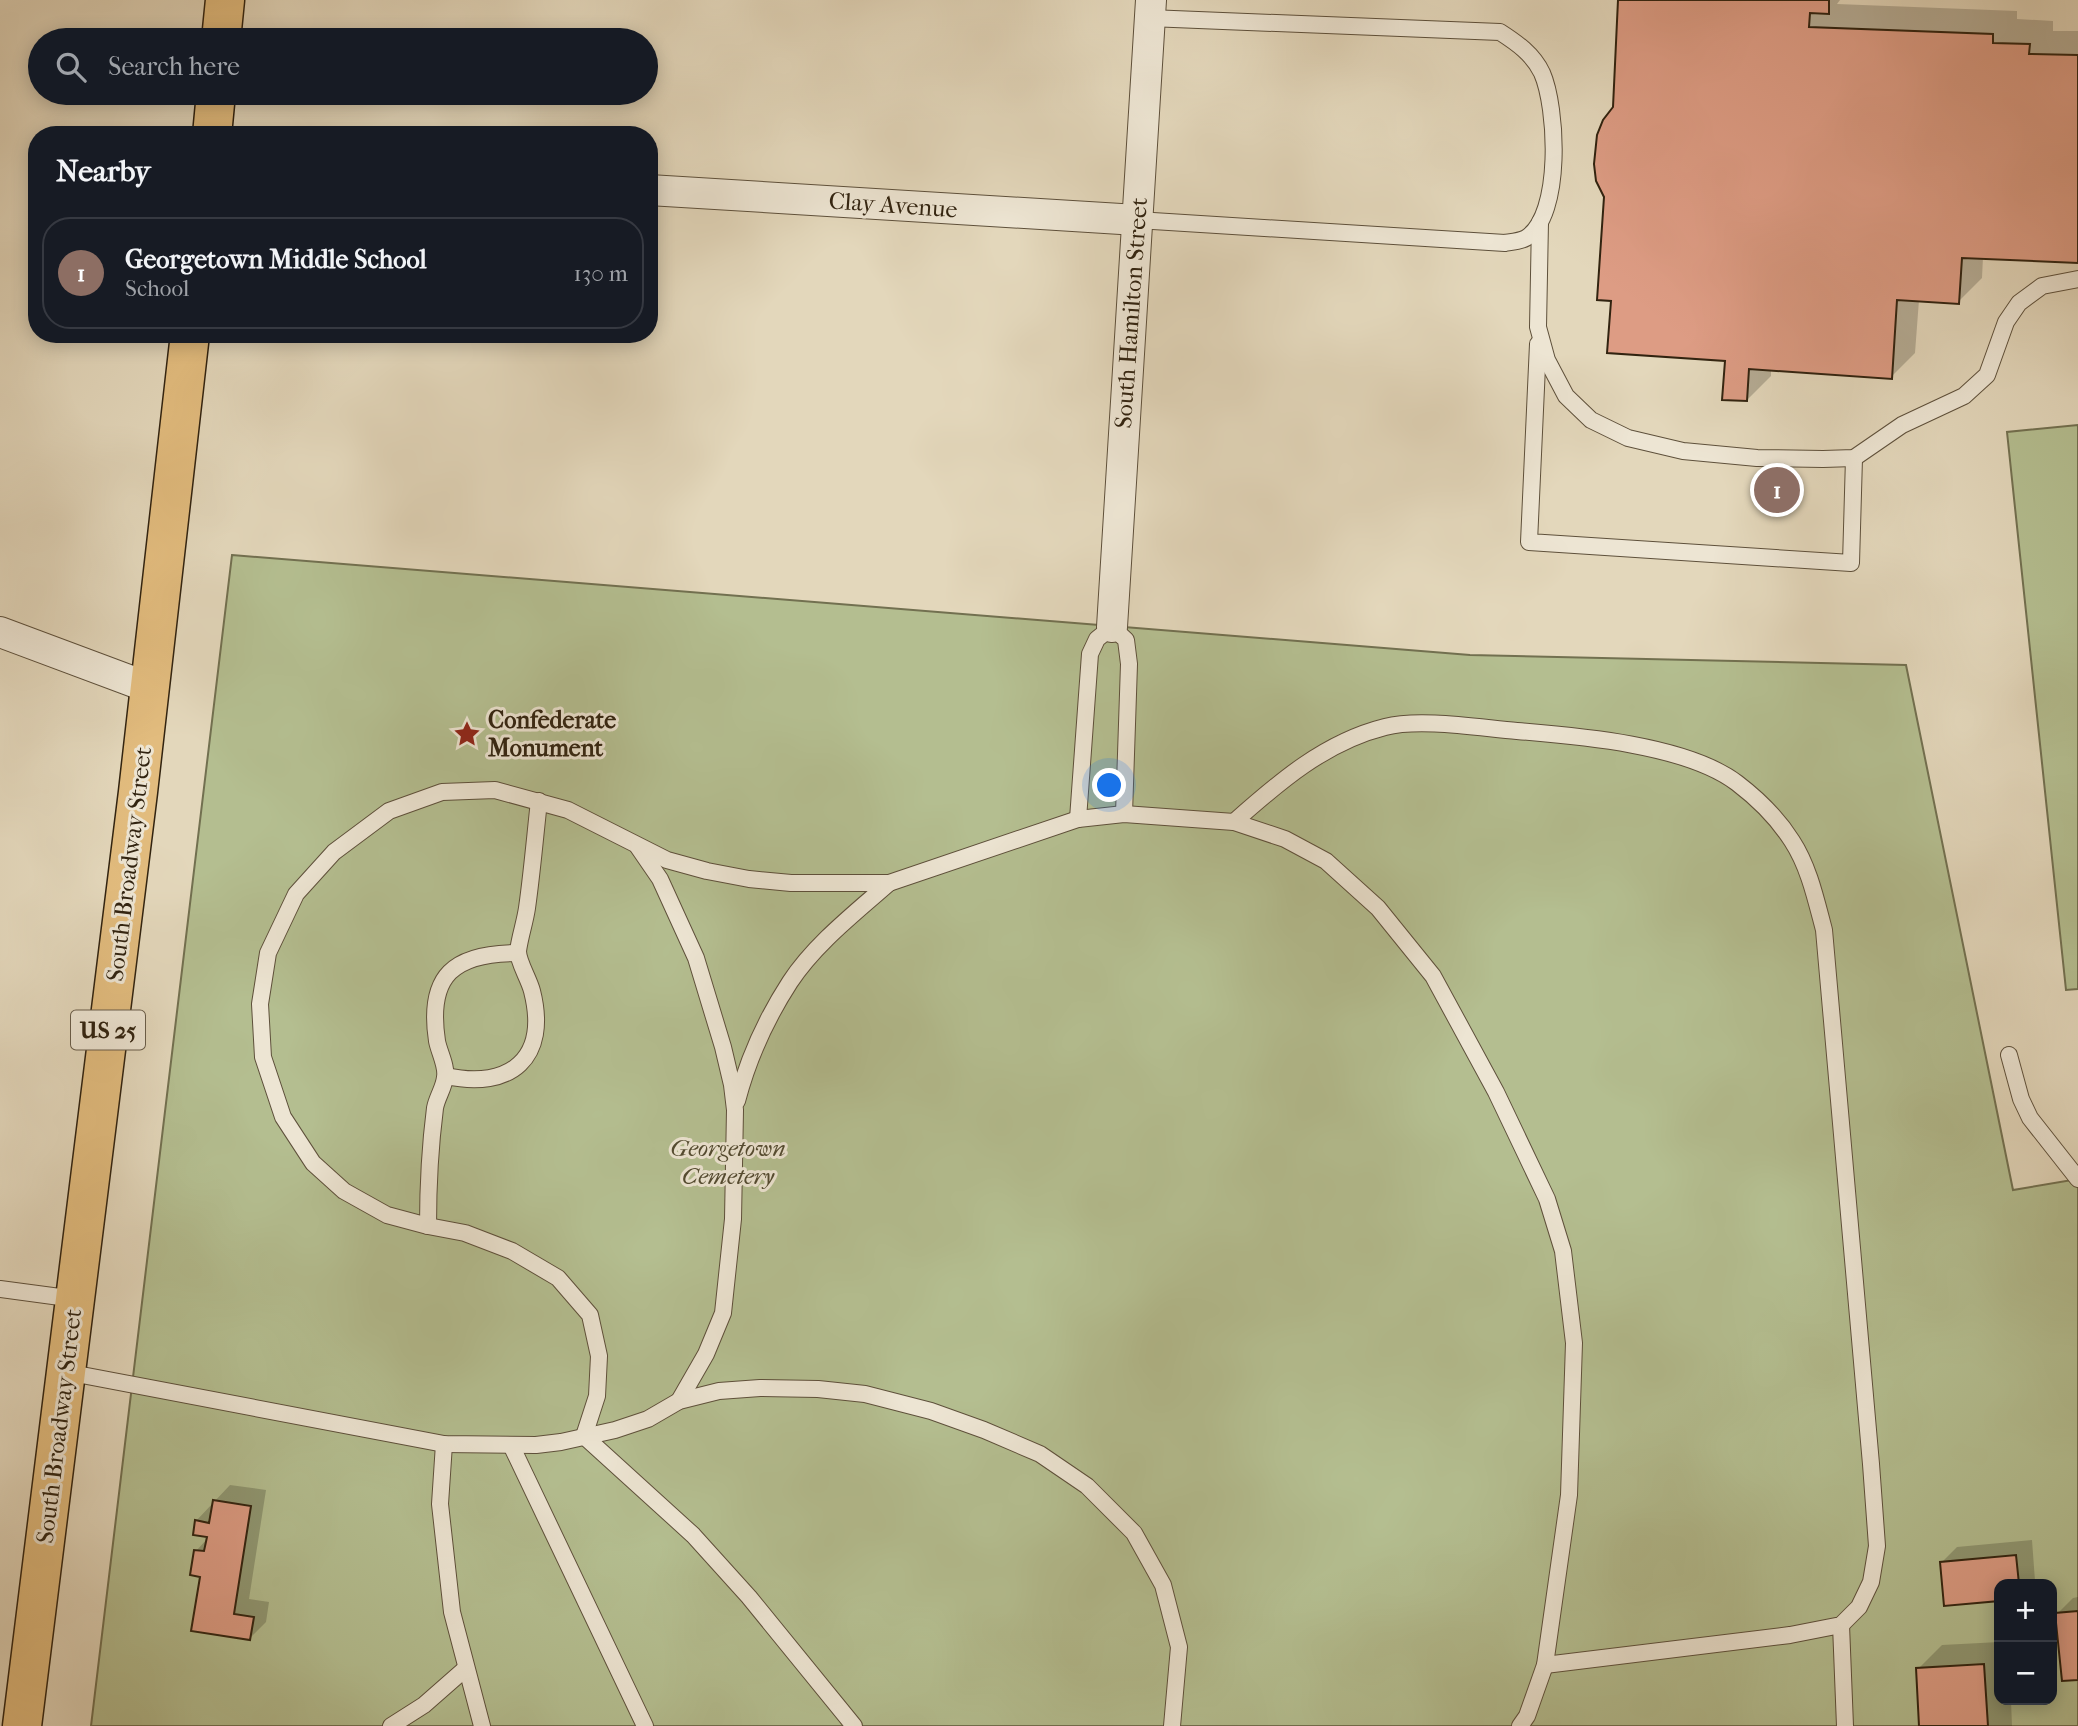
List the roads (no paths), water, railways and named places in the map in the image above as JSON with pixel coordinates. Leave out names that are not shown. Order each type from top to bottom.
[{"type":"main road","points":[[222,28],[225,0]]},
{"type":"main road","points":[[213,126],[215,105]]},
{"type":"main road","name":"South Broadway Street","points":[[22,1726],[150,688],[189,343]]},
{"type":"street","name":"South Hamilton Street","points":[[1112,627],[1150,9]]},
{"type":"street","name":"Clay Avenue","points":[[658,191],[1137,220]]},
{"type":"street","points":[[0,632],[150,688]]},
{"type":"lane","points":[[1137,220],[1505,243],[1526,238],[1540,222],[1549,200],[1553,167],[1549,95],[1542,73],[1533,57],[1500,32],[1150,9]]},
{"type":"lane","points":[[1540,222],[1530,542],[1851,563],[1854,458]]},
{"type":"lane","points":[[1538,327],[1546,360],[1566,396],[1591,420],[1628,439],[1683,451],[1757,458],[1854,458],[1902,425],[1964,396],[1987,376],[2006,322],[2019,303],[2042,286],[2078,279]]},
{"type":"lane","points":[[1078,820],[1090,654],[1097,639],[1112,627],[1125,640],[1129,664],[1124,814]]},
{"type":"lane","points":[[1234,822],[1284,778],[1334,746],[1386,726],[1436,724],[1573,737],[1634,746],[1694,761],[1736,782],[1769,811],[1793,842],[1811,882],[1824,930],[1877,1546],[1871,1581],[1859,1607],[1841,1625],[1790,1635],[1545,1665]]},
{"type":"lane","points":[[584,1436],[597,1396],[599,1356],[590,1315],[558,1278],[512,1251],[465,1233],[387,1215],[344,1191],[313,1163],[283,1117],[263,1057],[260,1003],[268,954],[296,894],[334,852],[389,811],[442,792],[495,790],[539,801],[579,816],[667,860],[749,879],[827,884],[889,883],[1078,820],[1124,814],[1234,822],[1285,839],[1326,861],[1378,908],[1433,976],[1496,1092],[1546,1199],[1563,1251],[1574,1343],[1569,1495],[1545,1665],[1525,1723]]},
{"type":"lane","points":[[446,1076],[463,1079],[501,1076],[519,1065],[530,1054],[536,1033],[536,1011],[532,990],[518,954],[527,913],[539,801]]},
{"type":"lane","points":[[638,847],[660,879],[696,958],[723,1047],[735,1110],[733,1219],[723,1313],[706,1354],[679,1401]]},
{"type":"lane","points":[[735,1110],[746,1066],[791,981],[825,942],[889,883]]},
{"type":"lane","points":[[428,1226],[428,1186],[435,1105],[446,1076],[434,1017],[438,991],[449,972],[470,958],[518,954]]},
{"type":"lane","points":[[2009,1055],[2021,1099],[2030,1118],[2078,1179]]},
{"type":"lane","points":[[0,1289],[75,1299]]},
{"type":"lane","points":[[66,1372],[444,1444],[548,1444],[648,1419],[679,1401],[719,1391],[760,1388],[818,1389],[865,1394],[931,1411],[1040,1454],[1087,1486],[1134,1533],[1163,1585],[1179,1647],[1172,1726]]},
{"type":"lane","points":[[584,1436],[693,1535],[749,1597],[854,1726]]},
{"type":"lane","points":[[444,1444],[440,1504],[452,1612],[482,1726]]},
{"type":"lane","points":[[511,1445],[645,1726]]},
{"type":"lane","points":[[1841,1625],[1845,1726]]},
{"type":"lane","points":[[391,1726],[424,1705],[465,1669]]},
{"type":"place","name":"Georgetown Middle School","points":[[1777,490]]},
{"type":"place","name":"Confederate Monument","points":[[467,734]]},
{"type":"park label","name":"Georgetown Cemetery","points":[[728,1162]]}]
